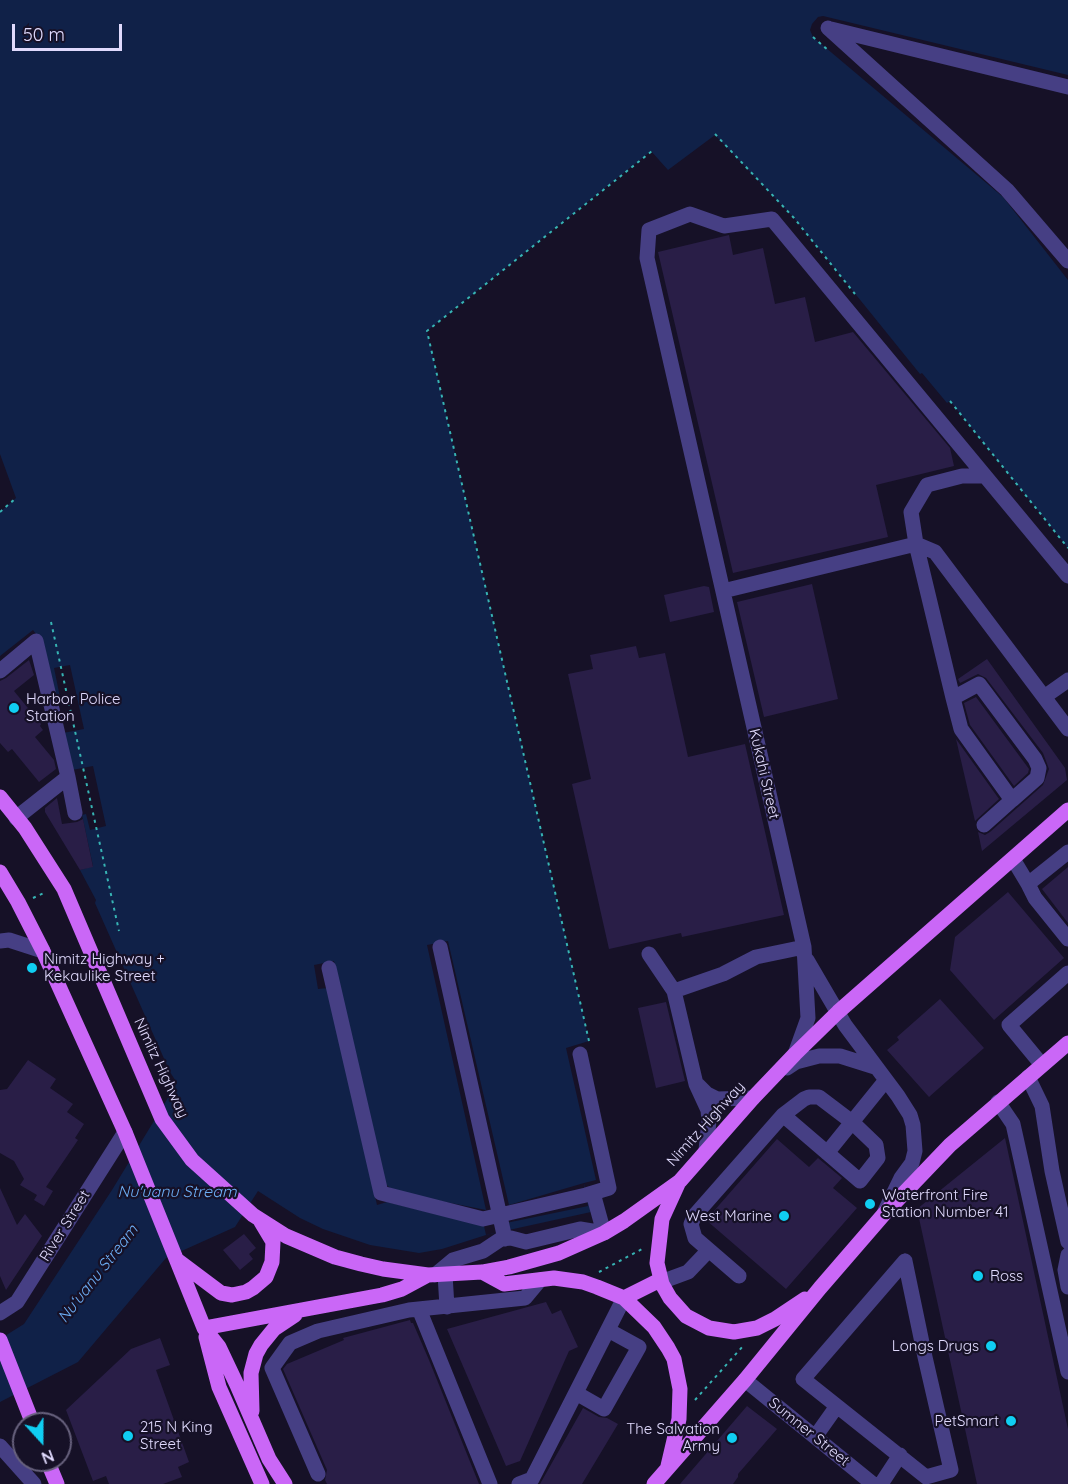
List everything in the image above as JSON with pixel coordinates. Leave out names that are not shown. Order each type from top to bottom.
[{"type":"main road","name":"Nimitz Highway","points":[[0,797],[64,889],[144,1080],[162,1119],[180,1146],[204,1172],[246,1210],[286,1236],[335,1257],[383,1269],[436,1275],[482,1272],[536,1260],[567,1250],[604,1233],[680,1181],[753,1098],[838,1012],[1068,810]]},
{"type":"main road","points":[[0,872],[43,951],[127,1137],[204,1328],[219,1387],[262,1484]]},
{"type":"main road","points":[[654,1484],[745,1380],[884,1214],[950,1145],[1068,1043]]},
{"type":"main road","points":[[680,1181],[662,1219],[657,1263],[660,1280],[670,1298],[686,1316],[709,1328],[734,1332],[757,1328],[776,1319],[820,1288]]},
{"type":"main road","points":[[175,1258],[221,1293],[232,1295],[246,1292],[266,1277],[272,1262],[273,1242],[260,1220]]},
{"type":"main road","points":[[482,1272],[504,1284],[554,1278],[583,1282],[624,1298],[662,1337],[678,1374],[680,1404],[667,1469]]},
{"type":"main road","points":[[204,1328],[382,1294],[402,1289],[436,1275]]},
{"type":"main road","points":[[624,1298],[660,1280]]},
{"type":"main road","points":[[252,1421],[251,1373],[256,1354],[274,1329],[306,1309]]},
{"type":"main road","points":[[204,1328],[219,1347],[269,1459],[285,1484]]},
{"type":"main road","points":[[0,1340],[28,1412]]},
{"type":"street","points":[[1068,87],[828,28],[1007,190],[1068,261]]},
{"type":"street","name":"Kukahi Street","points":[[795,1054],[808,1018],[805,952],[647,258],[649,230],[690,214],[724,226],[772,219],[985,476]]},
{"type":"street","points":[[1012,800],[961,729],[916,544],[911,512],[927,485],[962,476],[985,476],[1068,576]]},
{"type":"street","points":[[723,591],[916,544],[935,552],[1068,729]]},
{"type":"street","points":[[0,671],[36,642],[75,813]]},
{"type":"street","points":[[1044,697],[1068,680]]},
{"type":"street","points":[[953,698],[979,684],[1035,759],[1039,768],[1037,778],[984,825]]},
{"type":"street","points":[[16,818],[68,777]]},
{"type":"street","points":[[1028,884],[1068,852]]},
{"type":"street","points":[[1013,859],[1035,898],[1068,939]]},
{"type":"street","points":[[0,940],[9,940],[43,951]]},
{"type":"street","points":[[440,947],[505,1239]]},
{"type":"street","points":[[674,991],[723,974],[756,957],[805,952]]},
{"type":"street","name":"Kukahi Street","points":[[805,952],[845,1025],[910,1114],[916,1139],[912,1163],[901,1178],[884,1214]]},
{"type":"street","points":[[649,954],[674,991],[696,1083],[708,1110],[706,1150]]},
{"type":"street","points":[[329,968],[381,1193],[483,1219],[609,1188],[580,1054]]},
{"type":"street","points":[[1042,1065],[1009,1025],[1068,973]]},
{"type":"street","points":[[772,1079],[796,1062],[819,1056],[840,1056],[875,1067]]},
{"type":"street","points":[[1028,1077],[1042,1106],[1052,1171],[1068,1242]]},
{"type":"street","points":[[827,1153],[886,1080]]},
{"type":"street","points":[[696,1083],[707,1094],[717,1099],[753,1098]]},
{"type":"street","points":[[739,1276],[708,1251],[692,1234],[693,1220],[783,1115],[804,1099],[819,1097],[852,1122],[876,1145],[879,1154],[877,1162],[860,1181],[783,1115]]},
{"type":"street","points":[[998,1102],[1013,1124],[1068,1372]]},
{"type":"street","name":"River Street","points":[[0,1313],[17,1302],[127,1137]]},
{"type":"street","points":[[447,1307],[436,1275],[453,1260],[483,1251],[497,1241],[505,1239],[526,1242],[580,1229],[604,1233],[593,1193]]},
{"type":"street","points":[[660,1280],[688,1272],[708,1251]]},
{"type":"street","points":[[1068,1255],[1065,1270],[1068,1287]]},
{"type":"street","points":[[905,1261],[953,1477],[926,1477],[837,1406],[803,1379],[905,1261]]},
{"type":"street","points":[[318,1474],[272,1368],[290,1343],[318,1331],[419,1309],[525,1298],[540,1280]]},
{"type":"street","points":[[382,1294],[386,1316]]},
{"type":"street","points":[[519,1484],[532,1479],[624,1298]]},
{"type":"street","points":[[306,1309],[318,1331]]},
{"type":"street","points":[[419,1309],[490,1484]]},
{"type":"street","points":[[576,1393],[604,1409],[639,1347],[608,1330]]},
{"type":"street","name":"Sumner Street","points":[[745,1380],[873,1484]]},
{"type":"street","points":[[815,1437],[837,1406]]},
{"type":"street","points":[[0,1446],[34,1484]]},
{"type":"street","points":[[881,1484],[900,1455]]},
{"type":"path","points":[[590,1041],[427,331],[652,151]]},
{"type":"path","points":[[950,401],[1068,548]]},
{"type":"path","points":[[0,512],[16,498]]},
{"type":"path","points":[[51,622],[119,931]]},
{"type":"path","points":[[33,898],[46,892]]},
{"type":"path","points":[[599,1272],[649,1246]]},
{"type":"path","points":[[691,1405],[743,1345],[742,1338]]},
{"type":"water","points":[[0,0],[1068,0],[1068,75],[823,16],[818,17],[810,30],[813,37],[1003,197],[1068,280],[1068,548],[950,401],[947,403],[922,373],[920,374],[794,218],[715,135],[668,170],[651,151],[427,331],[589,1041],[566,1048],[596,1180],[584,1183],[591,1212],[486,1235],[442,1249],[419,1253],[370,1245],[323,1229],[300,1218],[258,1191],[235,1227],[166,1258],[78,1362],[0,1402],[0,1339],[24,1324],[112,1190],[177,1083],[170,1072],[95,903],[96,900],[80,870],[93,866],[82,815],[86,814],[90,830],[106,826],[93,766],[72,770],[63,733],[84,729],[70,665],[54,668],[60,697],[55,698],[43,643],[33,630],[0,656],[0,512],[16,498],[0,454]]},
{"type":"pier","points":[[448,941],[509,1205],[584,1183],[588,1206],[506,1223],[507,1230],[486,1235],[484,1226],[387,1202],[377,1205],[328,988],[318,989],[314,965],[334,961],[383,1182],[395,1192],[486,1210],[427,945]]},
{"type":"building","points":[[729,235],[733,255],[763,248],[775,304],[805,297],[815,342],[853,332],[950,448],[954,466],[876,485],[888,537],[733,573],[658,252]]},
{"type":"building","points":[[812,584],[838,699],[764,717],[737,602]]},
{"type":"building","points":[[704,586],[709,587],[714,612],[670,622],[664,595]]},
{"type":"building","points":[[636,646],[639,658],[665,653],[688,757],[745,744],[784,915],[682,937],[681,933],[609,949],[572,784],[591,779],[568,674],[593,669],[590,655]]},
{"type":"building","points":[[987,659],[1065,768],[1067,780],[982,851],[978,832],[985,835],[990,832],[1043,785],[1049,769],[1043,753],[986,678],[978,674],[960,683],[958,679]]},
{"type":"building","name":"Harbor Police Station","points":[[29,660],[34,675],[14,691],[41,724],[43,730],[35,737],[54,760],[56,769],[39,782],[12,749],[8,752],[0,743],[0,681]]},
{"type":"building","points":[[976,697],[1029,769],[1028,773],[1014,786],[970,725],[964,703]]},
{"type":"building","points":[[956,739],[999,799],[975,821]]},
{"type":"building","points":[[57,798],[62,824],[83,819],[93,867],[80,870],[45,812],[45,808]]},
{"type":"building","points":[[1068,867],[1068,923],[1042,889]]},
{"type":"building","points":[[1008,892],[1064,958],[994,1020],[950,970],[955,937]]},
{"type":"building","points":[[940,999],[984,1048],[929,1097],[887,1050],[899,1040],[897,1037]]},
{"type":"building","points":[[666,1002],[685,1081],[656,1088],[638,1008]]},
{"type":"building","points":[[28,1060],[56,1079],[50,1088],[73,1104],[67,1112],[84,1124],[75,1138],[78,1140],[46,1187],[53,1191],[44,1206],[34,1200],[37,1195],[20,1185],[24,1179],[14,1161],[0,1153],[0,1090],[7,1089]]},
{"type":"building","points":[[1005,1138],[1068,1429],[1068,1484],[977,1484],[917,1209]]},
{"type":"building","points":[[777,1139],[809,1167],[818,1158],[842,1178],[833,1188],[857,1208],[786,1289],[706,1220]]},
{"type":"building","points":[[0,1188],[17,1225],[25,1214],[42,1236],[6,1290],[0,1276]]},
{"type":"building","points":[[244,1234],[256,1248],[249,1254],[253,1259],[240,1270],[223,1250]]},
{"type":"building","points":[[546,1302],[552,1314],[561,1310],[578,1347],[569,1351],[520,1461],[506,1466],[447,1329]]},
{"type":"building","points":[[410,1320],[429,1360],[479,1484],[327,1484],[325,1480],[327,1470],[283,1369],[287,1364],[344,1340],[343,1338]]},
{"type":"building","name":"215 N King Street","points":[[160,1338],[170,1365],[156,1370],[189,1462],[178,1467],[182,1477],[163,1484],[109,1484],[106,1476],[93,1481],[72,1426],[72,1412],[66,1410],[131,1349]]},
{"type":"building","points":[[747,1406],[777,1429],[738,1474],[733,1484],[680,1484]]},
{"type":"building","points":[[583,1408],[618,1424],[582,1484],[540,1484]]},
{"type":"place","name":"Harbor Police Station","points":[[14,708]]},
{"type":"place","name":"Nimitz Highway + Kekaulike Street","points":[[32,968]]},
{"type":"place","name":"Waterfront Fire Station Number 41","points":[[870,1204]]},
{"type":"place","name":"West Marine","points":[[784,1216]]},
{"type":"place","name":"Ross","points":[[978,1276]]},
{"type":"place","name":"Longs Drugs","points":[[991,1346]]},
{"type":"place","name":"PetSmart","points":[[1011,1421]]},
{"type":"place","name":"215 N King Street","points":[[128,1436]]},
{"type":"place","name":"The Salvation Army","points":[[732,1438]]},
{"type":"water label","name":"Nu'uanu Stream","points":[[177,1192]]},
{"type":"water label","name":"Nuʻuanu Stream","points":[[98,1274]]}]
